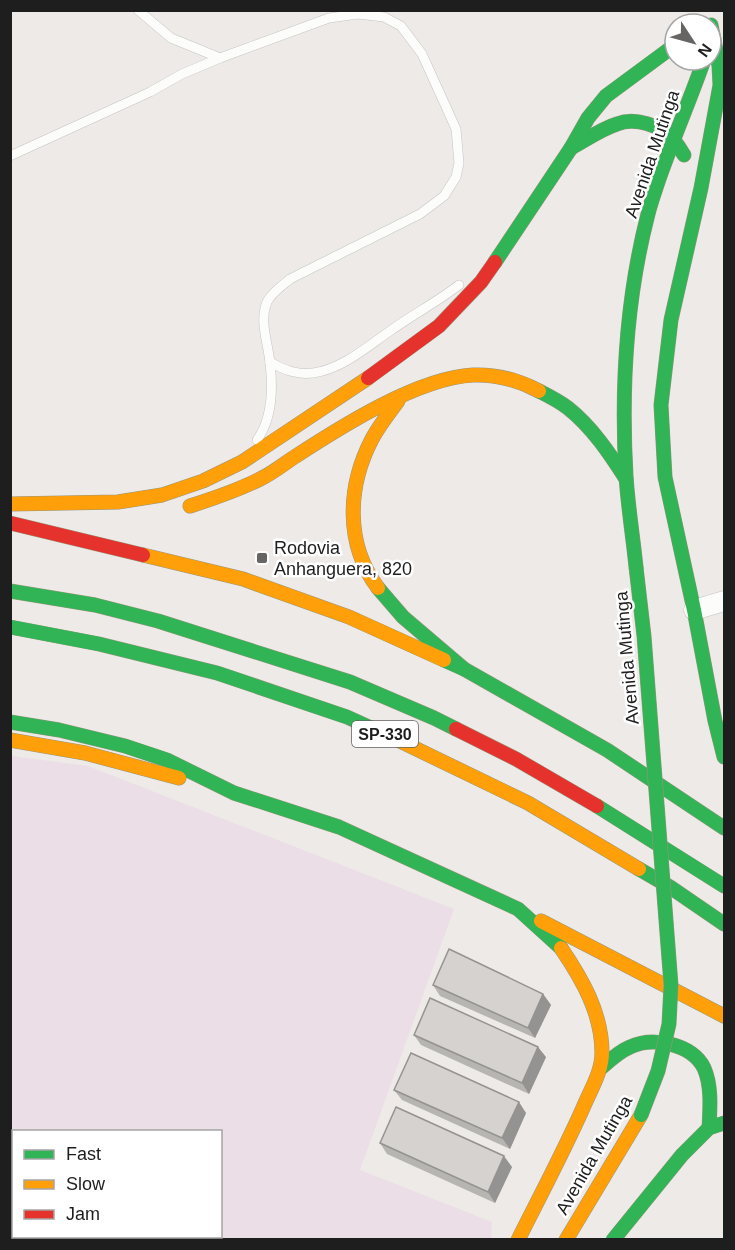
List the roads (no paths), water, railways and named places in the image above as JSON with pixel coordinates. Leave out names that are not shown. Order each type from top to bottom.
[{"type":"main road","points":[[15,504],[118,502],[162,495],[203,481],[242,462],[369,377],[439,326],[481,282],[572,148],[588,118],[606,96],[663,54]]},
{"type":"main road","name":"Avenida Mutinga","points":[[566,1239],[641,1115],[658,1071],[669,1024],[671,985],[644,636],[626,479],[625,391],[628,322],[648,213],[673,139],[700,72]]},
{"type":"main road","points":[[719,72],[720,85],[701,188],[671,320],[661,405],[665,477],[724,757]]},
{"type":"main road","points":[[572,148],[618,123],[633,121],[649,124],[673,139],[691,166],[701,188]]},
{"type":"main road","points":[[177,510],[222,496],[256,482],[303,451],[373,411],[428,385],[460,376],[493,375],[518,380],[552,397],[574,413],[592,432],[626,479]]},
{"type":"main road","points":[[401,398],[372,440],[359,471],[352,498],[352,526],[360,556],[384,597],[419,631],[464,669]]},
{"type":"main road","points":[[15,504],[63,512],[122,514]]},
{"type":"main road","points":[[10,523],[243,579],[349,617],[464,669],[607,750],[724,828]]},
{"type":"main road","name":"SP-330","points":[[10,591],[95,605],[158,621],[350,682],[434,718],[516,759],[599,807],[724,886]]},
{"type":"main road","name":"SP-330","points":[[10,627],[99,644],[217,674],[347,717],[528,803],[670,887],[724,924]]},
{"type":"main road","points":[[10,722],[59,730],[157,756],[234,793]]},
{"type":"main road","points":[[10,740],[85,753],[234,793],[339,827],[519,909],[724,1016]]},
{"type":"main road","points":[[518,1239],[568,1141],[600,1069],[602,1052],[599,1028],[591,998],[577,971],[559,945],[519,909]]},
{"type":"main road","points":[[600,1069],[620,1051],[635,1043],[658,1042],[679,1047],[693,1054],[703,1066],[710,1089],[709,1128]]},
{"type":"main road","points":[[614,1239],[682,1155],[709,1128],[724,1123]]},
{"type":"street","points":[[694,610],[724,601]]},
{"type":"lane","points":[[138,10],[171,38],[220,58]]},
{"type":"lane","points":[[10,156],[150,92],[182,74],[329,18],[358,14],[384,17],[401,26],[422,54],[456,129],[459,163],[456,177],[444,196],[420,214],[290,279],[275,291],[268,302],[264,331],[270,362],[271,387],[268,413],[261,434],[242,462]]},
{"type":"lane","points":[[473,275],[500,255]]},
{"type":"lane","points":[[270,362],[287,371],[299,373],[315,373],[336,366],[464,282]]},
{"type":"place","name":"Rodovia Anhanguera, 820","points":[[262,558]]}]
